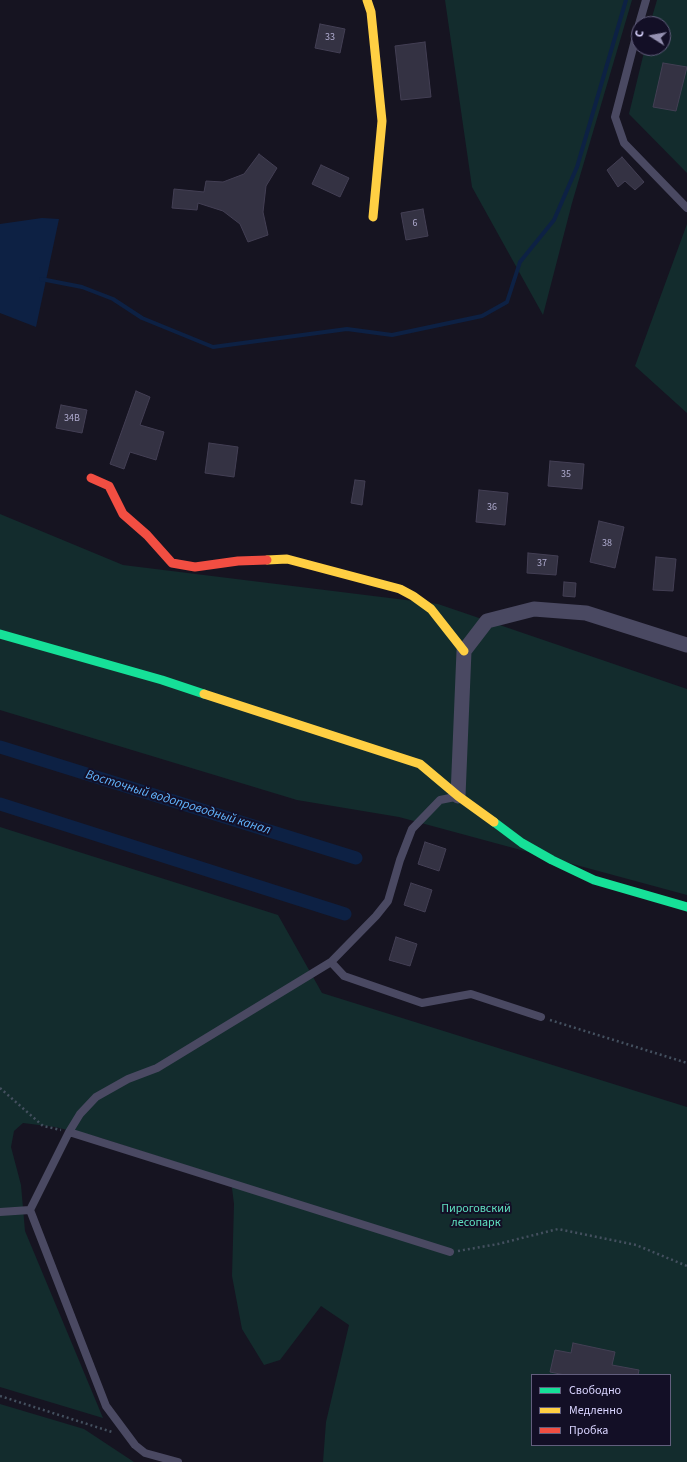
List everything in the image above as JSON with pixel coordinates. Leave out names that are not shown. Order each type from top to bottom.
[{"type":"street","points":[[367,0],[372,12],[382,121],[373,217]]},
{"type":"street","points":[[92,478],[109,486],[123,514],[148,535],[172,563],[195,567],[238,561],[287,559],[400,589],[414,596],[431,609],[464,651]]},
{"type":"street","points":[[458,796],[464,651],[487,621],[534,609],[586,613],[687,645]]},
{"type":"street","points":[[0,634],[162,680],[420,764],[458,796],[522,843],[552,860],[594,880],[687,907]]},
{"type":"lane","points":[[641,16],[646,0]]},
{"type":"lane","points":[[631,55],[615,117],[624,142],[687,208]]},
{"type":"lane","points":[[178,1462],[146,1454],[135,1445],[106,1406],[30,1210],[69,1132],[80,1114],[96,1097],[128,1079],[157,1068],[331,962],[376,916],[388,901],[400,860],[412,830],[440,800],[458,796]]},
{"type":"lane","points":[[331,962],[344,976],[422,1003],[471,994],[541,1017]]},
{"type":"lane","points":[[69,1132],[450,1252]]},
{"type":"lane","points":[[0,1212],[30,1210]]},
{"type":"path","points":[[541,1017],[687,1063]]},
{"type":"path","points":[[0,1088],[43,1126],[69,1132]]},
{"type":"path","points":[[450,1252],[498,1244],[558,1229],[636,1245],[687,1266]]},
{"type":"path","points":[[0,1396],[117,1434]]},
{"type":"green space","points":[[445,0],[632,0],[572,203],[543,315],[472,187]]},
{"type":"green space","points":[[657,0],[687,0],[687,173],[629,114],[643,56],[671,56],[671,16],[652,16]]},
{"type":"green space","points":[[687,224],[687,413],[635,366]]},
{"type":"green space","points":[[0,514],[123,565],[438,604],[687,689],[687,895],[399,817],[297,800],[0,710]]},
{"type":"green space","name":"Пироговский лесопарк","points":[[0,827],[278,915],[322,993],[687,1107],[687,1462],[323,1462],[326,1422],[349,1325],[321,1306],[280,1360],[264,1365],[242,1329],[232,1276],[234,1204],[231,1180],[101,1138],[55,1127],[23,1123],[14,1131],[11,1147],[21,1185],[25,1231],[103,1418],[0,1387]]},
{"type":"green space","points":[[0,1404],[84,1429],[134,1462],[0,1462]]},
{"type":"water","points":[[42,218],[59,219],[36,327],[0,313],[0,224]]},
{"type":"building","points":[[320,24],[345,29],[340,53],[315,48]]},
{"type":"building","points":[[425,42],[431,97],[401,100],[395,46]]},
{"type":"building","points":[[663,63],[687,67],[676,111],[653,107]]},
{"type":"building","points":[[259,154],[277,168],[266,186],[263,212],[268,235],[248,242],[240,224],[223,211],[198,203],[197,210],[172,208],[174,189],[204,192],[206,181],[223,182],[244,174]]},
{"type":"building","points":[[622,157],[644,182],[635,190],[625,181],[618,187],[607,170]]},
{"type":"building","points":[[321,165],[349,178],[340,197],[312,184]]},
{"type":"building","points":[[423,209],[428,236],[406,240],[401,213]]},
{"type":"building","points":[[136,391],[150,397],[140,425],[164,432],[156,460],[130,452],[124,469],[110,464]]},
{"type":"building","points":[[61,405],[87,410],[82,433],[56,428]]},
{"type":"building","points":[[209,443],[238,447],[234,477],[205,473]]},
{"type":"building","points":[[550,461],[584,464],[582,489],[548,486]]},
{"type":"building","points":[[355,480],[365,481],[362,505],[351,503]]},
{"type":"building","points":[[479,490],[508,493],[505,525],[476,522]]},
{"type":"building","points":[[599,521],[624,527],[615,568],[590,562]]},
{"type":"building","points":[[528,553],[558,556],[556,575],[527,573]]},
{"type":"building","points":[[656,557],[676,559],[673,591],[653,590]]},
{"type":"building","points":[[564,582],[576,583],[575,597],[563,596]]},
{"type":"building","points":[[425,842],[446,849],[439,871],[418,864]]},
{"type":"building","points":[[411,883],[432,890],[425,912],[404,905]]},
{"type":"building","points":[[396,937],[417,944],[410,966],[389,960]]},
{"type":"building","points":[[573,1343],[615,1352],[612,1365],[639,1370],[638,1374],[560,1374],[550,1372],[555,1350],[571,1353]]},
{"type":"waterway","points":[[41,279],[82,287],[113,299],[142,318],[213,347],[347,329],[392,335],[482,316],[507,302],[520,262],[554,220],[577,167],[626,0]]},
{"type":"waterway","name":"Восточный водопроводный канал","points":[[0,747],[356,858]]},
{"type":"waterway","name":"Восточный водопроводный канал","points":[[0,804],[345,914]]},
{"type":"traffic: fast","points":[[0,634],[162,680],[204,694]]},
{"type":"traffic: fast","points":[[494,822],[522,843],[552,860],[594,880],[687,907]]},
{"type":"traffic: slow","points":[[367,0],[371,12],[382,121],[373,217]]},
{"type":"traffic: slow","points":[[267,560],[287,559],[400,589],[431,609],[464,651]]},
{"type":"traffic: slow","points":[[204,694],[420,764],[458,796],[494,822]]},
{"type":"traffic: jam","points":[[91,478],[109,486],[123,514],[147,535],[172,563],[195,567],[238,561],[267,560]]}]
